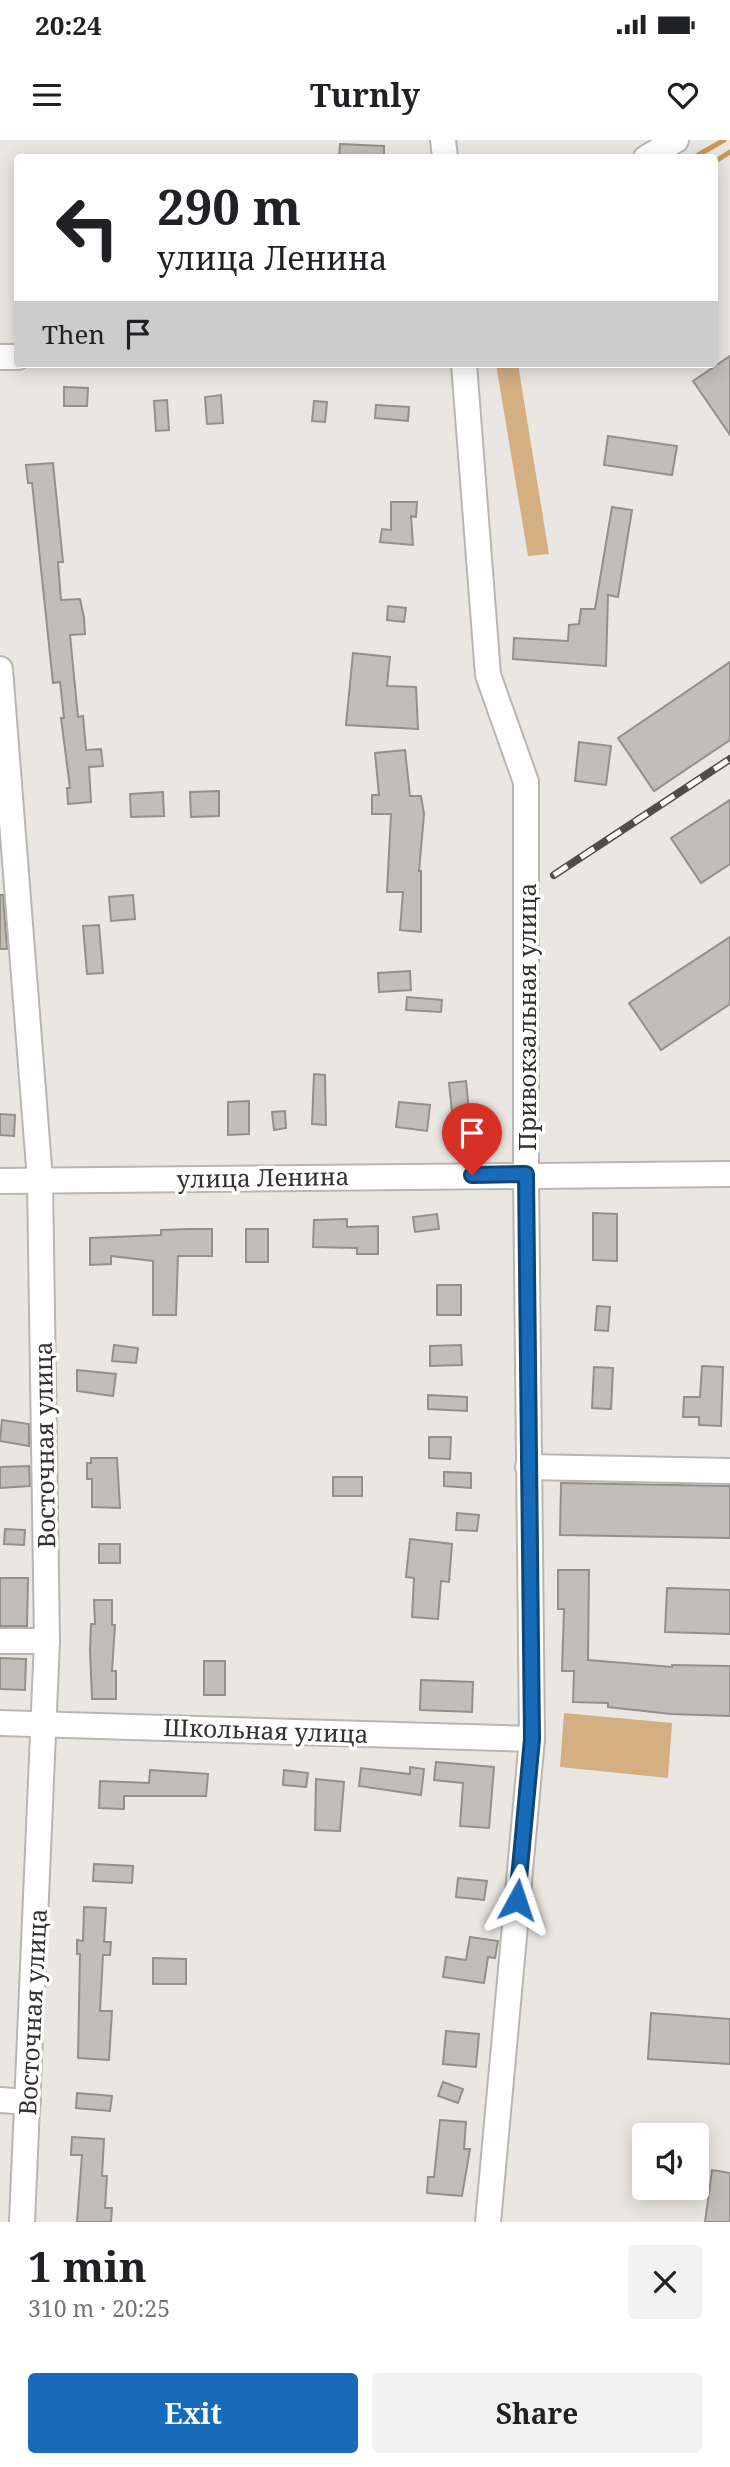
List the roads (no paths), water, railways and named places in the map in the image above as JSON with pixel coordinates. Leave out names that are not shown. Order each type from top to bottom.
[{"type":"street","points":[[653,154],[676,140]]},
{"type":"street","name":"Привокзальная улица","points":[[464,368],[488,675],[526,782],[526,1174],[532,1739],[488,2222]]},
{"type":"street","name":"Восточная улица","points":[[0,669],[40,1180],[47,1641],[46,1723],[22,2222]]},
{"type":"street","name":"улица Ленина","points":[[0,1181],[730,1174]]},
{"type":"street","points":[[528,1467],[730,1471]]},
{"type":"street","points":[[0,1641],[47,1641]]},
{"type":"street","name":"Школьная улица","points":[[0,1723],[532,1739]]},
{"type":"street","points":[[0,2100],[28,2102]]},
{"type":"waterway","points":[[700,154],[724,140]]},
{"type":"waterway","points":[[718,160],[730,152]]},
{"type":"railway","points":[[554,875],[730,759]]}]
